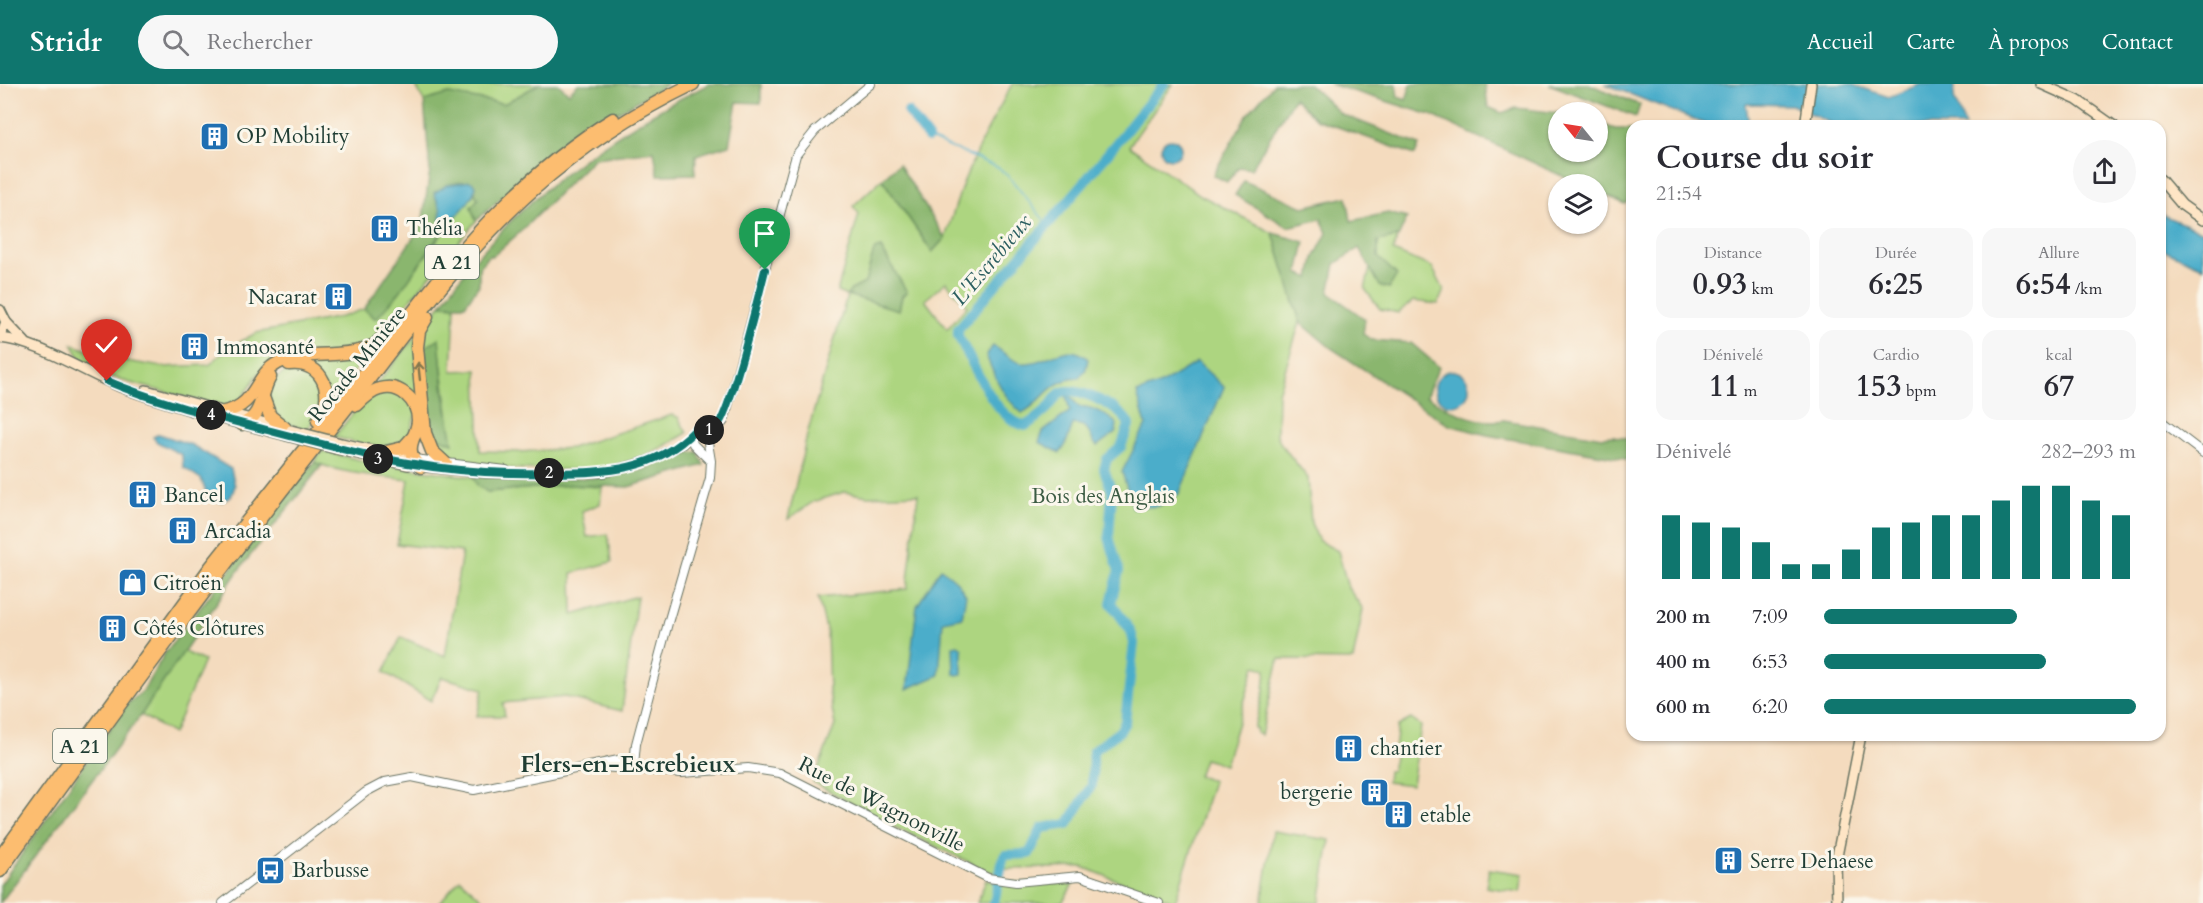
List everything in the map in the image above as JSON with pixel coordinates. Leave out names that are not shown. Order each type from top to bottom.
[{"type":"highway","name":"Rocade Minière","points":[[0,857],[176,612],[431,288],[486,223],[543,170],[598,129],[674,84]]},
{"type":"highway","name":"Rocade Minière","points":[[0,872],[191,607],[462,264],[513,208],[570,159],[631,117],[693,84]]},
{"type":"highway","points":[[446,464],[432,451],[420,434],[418,336],[423,323],[462,264]]},
{"type":"highway","points":[[224,412],[238,408],[248,400],[269,370],[280,362],[302,357],[352,353],[371,347],[431,288]]},
{"type":"highway","points":[[248,421],[263,397],[273,374],[291,364],[310,368],[324,381],[328,393],[326,407],[292,463]]},
{"type":"highway","points":[[325,435],[368,395],[376,390],[388,388],[403,393],[415,405],[423,447],[414,462]]},
{"type":"highway","points":[[263,397],[270,416],[288,431]]},
{"type":"highway","points":[[248,400],[248,421]]},
{"type":"highway","points":[[382,453],[403,448],[420,434]]},
{"type":"main road","points":[[1805,120],[1811,84]]},
{"type":"main road","points":[[2041,84],[2083,103],[2106,120]]},
{"type":"main road","points":[[2166,186],[2182,205],[2203,220]]},
{"type":"main road","points":[[0,310],[15,333],[34,348]]},
{"type":"main road","points":[[6,322],[0,337],[34,348],[165,403],[414,462]]},
{"type":"main road","points":[[80,369],[248,421]]},
{"type":"main road","points":[[339,446],[382,453],[414,462]]},
{"type":"main road","points":[[1837,903],[1835,866],[1860,741]]},
{"type":"street","points":[[414,462],[480,474],[609,472],[697,447],[708,441],[722,426],[796,155],[815,131],[870,84]]},
{"type":"street","points":[[660,456],[691,436],[695,430],[717,426],[726,412]]},
{"type":"street","points":[[2166,425],[2203,453]]},
{"type":"street","points":[[629,763],[711,469],[708,441],[703,430]]},
{"type":"street","points":[[691,436],[697,447],[706,455],[711,469]]},
{"type":"street","points":[[414,462],[544,473]]},
{"type":"street","name":"Rue de Wagnonville","points":[[223,903],[366,792],[381,784],[415,777],[474,790],[578,769],[629,763],[644,769],[682,773],[748,768],[780,773],[996,880],[1080,876],[1159,903]]},
{"type":"green space","points":[[415,84],[539,84],[504,104],[449,94],[424,101]]},
{"type":"green space","points":[[539,84],[558,84],[569,93],[578,84],[668,84],[567,145],[521,181],[476,221],[471,207],[478,199],[475,193],[476,185],[460,182],[434,193],[441,210],[440,221],[443,225],[449,222],[399,293],[376,319],[364,309],[422,225],[430,171],[424,101],[449,94],[504,104]]},
{"type":"green space","points":[[709,84],[761,84],[761,103],[737,102],[729,145],[696,155],[695,174],[658,175],[654,151],[594,158],[519,233],[494,255],[487,257],[479,268],[479,285],[465,305],[441,305],[467,269],[496,236],[560,177],[632,127]]},
{"type":"green space","name":"Bois des Anglais","points":[[1012,84],[1173,84],[1129,146],[1202,196],[1273,233],[1300,322],[1278,393],[1277,435],[1281,444],[1308,478],[1311,523],[1319,541],[1338,551],[1348,588],[1363,609],[1353,660],[1279,659],[1261,735],[1256,733],[1257,729],[1254,728],[1264,691],[1266,669],[1255,666],[1225,765],[1204,759],[1198,776],[1213,781],[1175,902],[1082,867],[1008,869],[999,870],[999,873],[990,872],[890,825],[813,782],[835,725],[829,691],[827,633],[818,598],[907,589],[918,494],[868,496],[844,492],[813,502],[788,519],[808,431],[847,296],[837,292],[859,214],[853,206],[882,179],[932,252],[945,238],[963,183],[981,142]],"holes":[[[946,282],[967,306],[947,329],[925,300]],[[865,283],[902,296],[899,310],[851,290]]]},
{"type":"green space","points":[[1274,84],[1309,84],[1341,114],[1419,145],[1415,155],[1316,119],[1294,98],[1251,169],[1239,167],[1227,182],[1213,175],[1247,115]]},
{"type":"green space","points":[[1330,84],[1396,84],[1398,97],[1406,100],[1411,84],[1485,84],[1488,107],[1502,113],[1516,108],[1548,112],[1548,162],[1608,162],[1608,127],[1626,129],[1625,204],[1608,196],[1608,174],[1558,174],[1431,115]]},
{"type":"green space","points":[[1549,84],[1589,84],[1640,105],[1636,117],[1608,106],[1608,102],[1596,102]]},
{"type":"green space","points":[[899,164],[945,238],[932,252],[882,179]]},
{"type":"green space","points":[[1244,181],[1303,207],[1347,197],[1351,221],[1388,213],[1407,218],[1398,237],[1378,241],[1378,257],[1397,275],[1389,288],[1380,286],[1359,248],[1335,264],[1329,293],[1365,319],[1363,334],[1372,340],[1411,343],[1439,367],[1426,396],[1454,411],[1483,420],[1504,420],[1602,437],[1626,438],[1626,459],[1487,435],[1449,425],[1331,348],[1300,322],[1273,233],[1305,242],[1298,273],[1310,278],[1314,258],[1327,233],[1321,219],[1288,227],[1235,195]]},
{"type":"green space","points":[[475,193],[478,199],[471,207],[476,221],[384,331],[332,400],[322,404],[308,429],[282,420],[268,396],[277,378],[285,372],[296,370],[300,360],[258,374],[240,401],[222,407],[127,382],[86,368],[72,344],[108,358],[162,367],[209,365],[228,348],[256,333],[341,317],[364,309],[376,318]]},
{"type":"green space","points":[[1398,237],[1393,251],[1432,267],[1444,290],[1438,304],[1413,301],[1398,313],[1380,309],[1365,289],[1370,268],[1380,285],[1390,288],[1378,257],[1378,240]]},
{"type":"green space","points":[[881,248],[907,292],[902,296],[899,310],[847,295],[851,290],[865,283],[874,250]]},
{"type":"green space","points":[[441,305],[455,306],[452,371],[477,370],[480,451],[520,452],[571,448],[672,415],[678,417],[687,433],[629,462],[588,469],[536,470],[484,466],[443,457],[437,452],[431,435],[452,442],[438,338],[409,436],[400,442],[382,446],[334,437]]},
{"type":"green space","points":[[439,338],[444,393],[453,443],[431,435],[423,349]]},
{"type":"green space","points":[[322,451],[373,463],[473,477],[478,485],[488,492],[569,485],[602,487],[600,504],[582,511],[587,537],[608,534],[612,562],[572,573],[573,615],[637,596],[622,711],[565,697],[503,703],[505,716],[477,716],[483,689],[442,677],[431,701],[384,672],[401,637],[445,656],[462,552],[397,544],[409,480],[348,472],[314,462]]},
{"type":"green space","points":[[698,452],[704,465],[628,487],[569,485],[487,492],[477,485],[473,477],[598,478],[643,470],[680,453]]},
{"type":"green space","points":[[314,462],[322,465],[238,571],[141,715],[0,903],[0,885],[127,704],[143,691],[165,653]]},
{"type":"green space","points":[[182,651],[204,661],[173,734],[141,715]]},
{"type":"green space","points":[[1411,719],[1421,726],[1412,785],[1387,782],[1388,771],[1392,771],[1398,726]]},
{"type":"green space","points":[[1273,831],[1330,840],[1320,903],[1262,903]]},
{"type":"green space","points":[[1489,869],[1523,874],[1520,892],[1486,887]]},
{"type":"green space","points":[[460,879],[487,903],[439,903]]},
{"type":"green space","points":[[986,880],[1073,884],[1062,903],[977,903]]},
{"type":"water","points":[[1605,84],[1850,84],[1889,97],[1921,84],[1954,84],[1954,98],[1963,120],[1823,120],[1792,105],[1746,104],[1748,120],[1695,120]]},
{"type":"water","points":[[1171,139],[1178,142],[1181,149],[1178,156],[1171,159],[1164,156],[1161,149],[1164,142]]},
{"type":"water","points":[[470,181],[476,185],[472,196],[459,213],[443,225],[440,221],[441,210],[434,193],[447,185]]},
{"type":"water","points":[[2166,217],[2203,232],[2203,267],[2166,251]]},
{"type":"water","points":[[993,346],[1021,363],[1039,361],[1072,351],[1088,359],[1086,369],[1079,378],[1053,387],[1022,413],[1005,394],[992,371],[986,355]]},
{"type":"water","points":[[1197,362],[1224,387],[1179,494],[1159,506],[1133,508],[1122,472],[1146,425],[1137,393],[1161,384]]},
{"type":"water","points":[[1452,371],[1464,376],[1469,388],[1464,400],[1452,405],[1440,400],[1435,388],[1440,376]]},
{"type":"water","points":[[1066,396],[1070,396],[1079,407],[1094,409],[1109,418],[1117,424],[1116,432],[1097,446],[1087,429],[1073,424],[1060,453],[1039,442],[1043,432],[1070,411]]},
{"type":"water","points":[[159,434],[192,445],[231,469],[235,486],[231,497],[221,502],[208,497],[201,479],[183,467],[182,455],[157,442],[153,437]]},
{"type":"water","points":[[941,568],[957,582],[966,595],[962,617],[943,621],[939,675],[907,689],[917,606]]},
{"type":"water","points":[[958,645],[962,648],[962,674],[957,675],[954,674],[953,646]]},
{"type":"waterway","name":"L'Escrebieux","points":[[994,903],[1005,855],[1029,854],[1042,828],[1068,824],[1092,785],[1093,751],[1120,731],[1125,722],[1134,643],[1131,631],[1111,603],[1119,571],[1109,537],[1112,492],[1104,469],[1107,459],[1121,447],[1129,425],[1109,405],[1087,395],[1067,391],[1060,393],[1045,411],[1025,426],[1014,421],[1003,412],[986,388],[958,336],[958,329],[1082,185],[1164,84]]},
{"type":"waterway","points":[[908,112],[928,138]]},
{"type":"waterway","points":[[928,138],[999,168],[1010,178],[1048,225]]},
{"type":"place","name":"OP Mobility","points":[[215,136]]},
{"type":"place","name":"Thélia","points":[[385,228]]},
{"type":"place","name":"Nacarat","points":[[338,297]]},
{"type":"place","name":"Immosanté","points":[[195,347]]},
{"type":"place","name":"Bancel","points":[[143,495]]},
{"type":"place","name":"Arcadia","points":[[183,531]]},
{"type":"place","name":"Citroën","points":[[132,583]]},
{"type":"place","name":"Côtés Clôtures","points":[[112,628]]},
{"type":"place","name":"chantier","points":[[1349,748]]},
{"type":"place","name":"bergerie","points":[[1374,792]]},
{"type":"place","name":"etable","points":[[1399,815]]},
{"type":"place","name":"Serre Dehaese","points":[[1729,861]]},
{"type":"place","name":"Barbusse","points":[[271,870]]},
{"type":"district","name":"Flers-en-Escrebieux","points":[[628,764]]},
{"type":"route","points":[[107,381],[186,409],[355,454],[411,466],[455,472],[498,474],[592,474],[614,471],[650,460],[687,441],[695,430],[711,429],[720,423],[726,412],[742,359],[765,270]]}]
